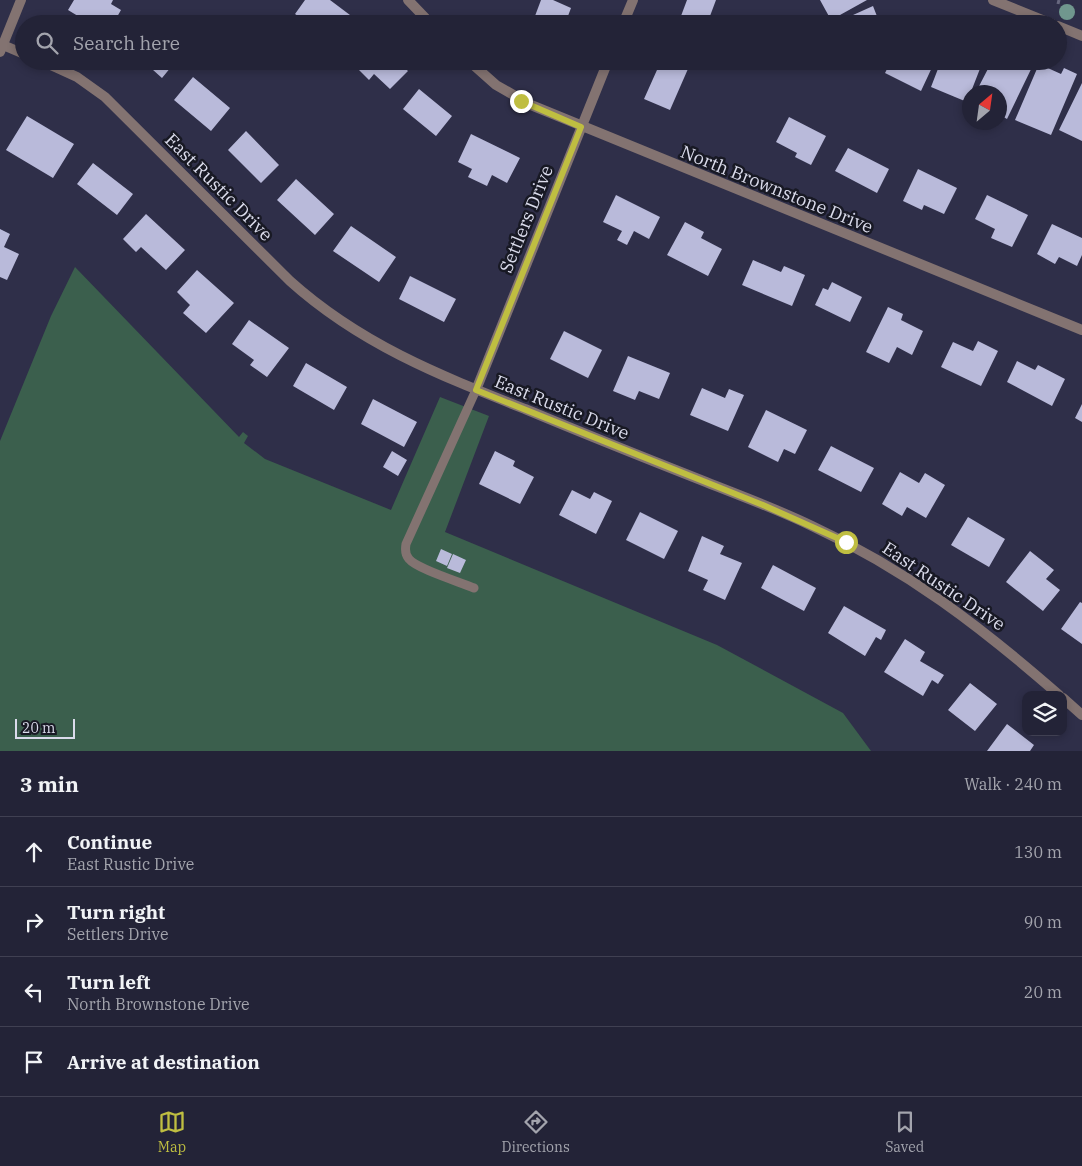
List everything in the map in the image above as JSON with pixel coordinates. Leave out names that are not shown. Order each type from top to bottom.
[{"type":"street","points":[[15,52],[1,49],[21,0]]},
{"type":"street","points":[[408,0],[422,15]]},
{"type":"street","points":[[627,15],[633,0]]},
{"type":"street","points":[[993,0],[1030,15]]},
{"type":"street","points":[[1067,30],[1082,36]]},
{"type":"street","name":"East Rustic Drive","points":[[62,70],[77,77],[105,97],[290,281],[314,302],[350,328],[401,357],[476,390],[763,505],[859,548],[910,578],[958,611],[994,638],[1054,691]]},
{"type":"street","name":"North Brownstone Drive","points":[[479,70],[496,85],[521,101],[581,127],[1082,330]]},
{"type":"street","name":"Settlers Drive","points":[[476,390],[604,70]]},
{"type":"street","points":[[1067,702],[1082,715]]},
{"type":"lane","points":[[474,588],[417,565],[409,559],[405,550],[406,544],[476,390]]},
{"type":"green space","points":[[75,267],[239,437],[243,432],[248,436],[244,443],[265,459],[391,510],[440,397],[489,416],[445,532],[717,645],[843,713],[871,751],[0,751],[0,441],[51,316]]},
{"type":"building","points":[[74,0],[113,0],[111,4],[121,10],[118,15],[76,15],[68,10]]},
{"type":"building","points":[[305,0],[330,0],[350,15],[296,15],[295,14]]},
{"type":"building","points":[[541,0],[553,0],[571,8],[568,15],[535,15]]},
{"type":"building","points":[[687,0],[716,0],[710,15],[681,15]]},
{"type":"building","points":[[820,0],[867,0],[840,15],[828,15]]},
{"type":"building","points":[[873,6],[876,15],[853,15]]},
{"type":"building","points":[[1067,69],[1077,74],[1051,135],[1015,120],[1036,70],[1052,70],[1061,74],[1063,70]]},
{"type":"building","points":[[153,70],[169,70],[162,78]]},
{"type":"building","points":[[359,70],[408,71],[390,89],[374,74],[369,80]]},
{"type":"building","points":[[657,70],[688,70],[670,110],[644,99]]},
{"type":"building","points":[[886,70],[931,70],[921,91],[885,73]]},
{"type":"building","points":[[938,70],[979,70],[974,85],[962,85],[962,100],[931,87]]},
{"type":"building","points":[[987,70],[1031,70],[1007,119],[1007,85],[980,85]]},
{"type":"building","points":[[193,77],[230,108],[211,131],[174,100]]},
{"type":"building","points":[[1082,83],[1082,141],[1059,130]]},
{"type":"building","points":[[419,89],[452,116],[436,136],[403,109]]},
{"type":"building","points":[[27,116],[74,144],[53,178],[6,150]]},
{"type":"building","points":[[789,117],[826,136],[811,165],[795,157],[797,153],[776,142]]},
{"type":"building","points":[[246,131],[279,165],[261,183],[228,150]]},
{"type":"building","points":[[471,134],[520,158],[507,183],[492,175],[487,186],[468,177],[472,169],[458,162]]},
{"type":"building","points":[[848,148],[889,169],[877,193],[835,171]]},
{"type":"building","points":[[93,163],[133,194],[117,215],[77,184]]},
{"type":"building","points":[[918,169],[957,188],[944,214],[924,205],[922,210],[903,201]]},
{"type":"building","points":[[296,179],[334,214],[315,235],[277,200]]},
{"type":"building","points":[[616,195],[660,217],[649,239],[634,231],[627,245],[617,240],[622,231],[603,222]]},
{"type":"building","points":[[987,195],[1028,215],[1012,247],[991,238],[995,229],[975,219]]},
{"type":"building","points":[[146,214],[185,250],[166,270],[141,247],[136,252],[123,239]]},
{"type":"building","points":[[685,222],[704,232],[701,238],[722,249],[708,276],[667,255]]},
{"type":"building","points":[[1052,224],[1082,238],[1082,255],[1077,266],[1059,257],[1055,264],[1037,254]]},
{"type":"building","points":[[351,226],[396,257],[379,282],[333,251]]},
{"type":"building","points":[[0,229],[10,234],[4,247],[19,254],[7,280],[0,277]]},
{"type":"building","points":[[753,260],[781,272],[784,266],[805,275],[792,306],[742,285]]},
{"type":"building","points":[[197,270],[234,303],[206,333],[183,313],[190,305],[177,292]]},
{"type":"building","points":[[410,276],[456,299],[444,322],[399,299]]},
{"type":"building","points":[[832,282],[862,297],[850,322],[815,305],[823,288],[828,290]]},
{"type":"building","points":[[888,307],[903,314],[901,320],[923,331],[912,355],[897,347],[889,363],[866,352]]},
{"type":"building","points":[[249,320],[289,348],[267,377],[250,365],[254,360],[232,344]]},
{"type":"building","points":[[564,331],[602,350],[588,378],[550,359]]},
{"type":"building","points":[[978,341],[998,351],[981,386],[941,367],[953,342],[973,351]]},
{"type":"building","points":[[628,356],[670,373],[659,399],[639,391],[635,400],[613,391]]},
{"type":"building","points":[[1017,361],[1035,370],[1038,365],[1065,379],[1052,406],[1007,382]]},
{"type":"building","points":[[306,363],[347,387],[334,410],[293,386]]},
{"type":"building","points":[[702,388],[725,398],[729,389],[744,395],[728,431],[690,415]]},
{"type":"building","points":[[373,399],[417,422],[404,447],[361,424]]},
{"type":"building","points":[[1082,404],[1082,422],[1075,418]]},
{"type":"building","points":[[766,410],[807,430],[795,454],[784,449],[778,462],[748,447]]},
{"type":"building","points":[[831,446],[874,468],[861,492],[818,470]]},
{"type":"building","points":[[392,451],[407,460],[398,476],[383,467]]},
{"type":"building","points":[[495,451],[515,461],[513,466],[534,477],[520,504],[479,484]]},
{"type":"building","points":[[900,472],[919,483],[925,473],[945,485],[926,518],[907,507],[902,516],[882,504]]},
{"type":"building","points":[[572,490],[590,499],[594,492],[612,501],[596,534],[559,515]]},
{"type":"building","points":[[640,512],[678,531],[664,559],[626,540]]},
{"type":"building","points":[[968,517],[1005,539],[989,567],[951,545]]},
{"type":"building","points":[[702,536],[724,546],[720,554],[742,563],[725,600],[703,590],[708,580],[688,571]]},
{"type":"building","points":[[441,549],[452,554],[447,566],[436,561]]},
{"type":"building","points":[[1030,551],[1054,570],[1046,579],[1060,590],[1043,611],[1006,582]]},
{"type":"building","points":[[453,554],[466,560],[460,573],[447,568]]},
{"type":"building","points":[[773,565],[816,588],[804,611],[761,588]]},
{"type":"building","points":[[1080,602],[1082,603],[1082,644],[1061,629]]},
{"type":"building","points":[[844,606],[886,630],[881,640],[876,637],[865,656],[828,633]]},
{"type":"building","points":[[905,639],[925,652],[920,661],[944,675],[938,684],[932,680],[923,696],[884,672]]},
{"type":"building","points":[[970,683],[997,704],[975,731],[948,710]]},
{"type":"building","points":[[1007,724],[1034,745],[1030,751],[987,751]]},
{"type":"route","points":[[521,101],[581,127],[476,390],[763,505],[846,542]]}]
